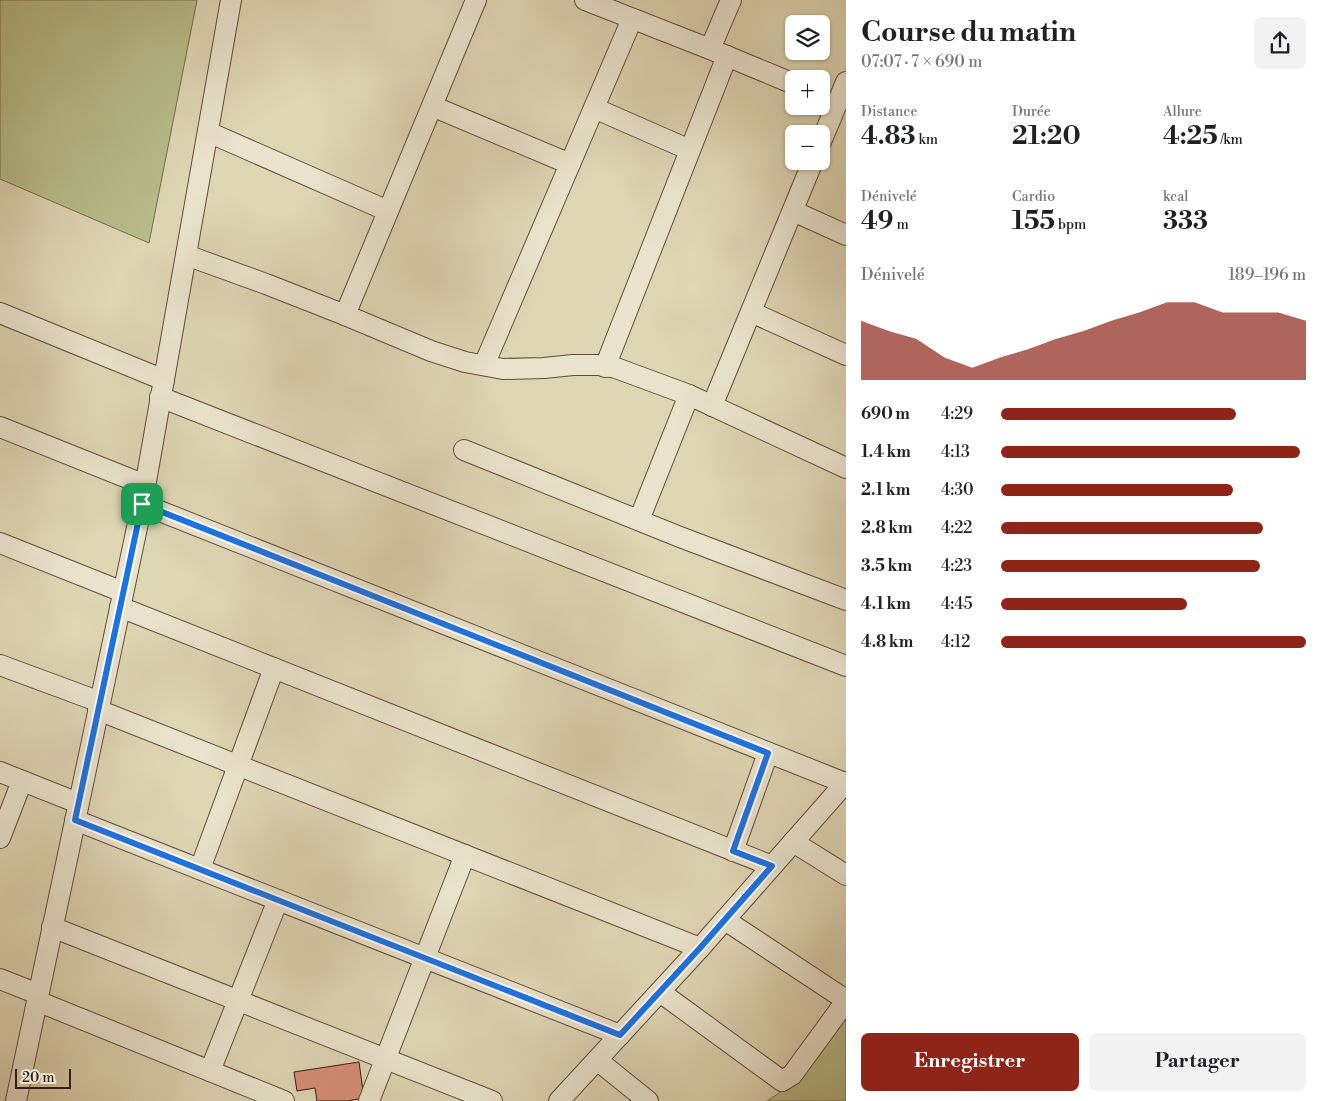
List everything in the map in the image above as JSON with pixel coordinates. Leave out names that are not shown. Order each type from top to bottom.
[{"type":"street","points":[[0,1096],[15,1101],[77,812],[143,494],[231,0]]},
{"type":"street","points":[[345,315],[476,0]]},
{"type":"street","points":[[605,367],[690,150],[719,53],[731,0]]},
{"type":"street","points":[[597,2],[632,19],[785,80]]},
{"type":"street","points":[[484,365],[632,19]]},
{"type":"street","points":[[827,125],[835,102],[846,82]]},
{"type":"street","points":[[432,106],[570,164]]},
{"type":"street","points":[[594,108],[690,150]]},
{"type":"street","points":[[208,132],[388,211]]},
{"type":"street","points":[[712,406],[809,170]]},
{"type":"street","points":[[792,212],[846,235]]},
{"type":"street","points":[[186,255],[266,284],[431,351],[465,362],[503,368],[544,368],[573,365],[598,365],[616,368],[689,395],[846,468]]},
{"type":"street","points":[[751,312],[846,355]]},
{"type":"street","points":[[0,313],[162,388],[846,666]]},
{"type":"street","points":[[639,520],[689,395]]},
{"type":"street","points":[[0,427],[143,494],[768,753],[846,782],[700,948],[559,1101]]},
{"type":"street","points":[[464,450],[846,600]]},
{"type":"street","points":[[0,544],[274,668],[772,866]]},
{"type":"street","points":[[0,665],[238,765],[700,948]]},
{"type":"street","points":[[200,869],[274,668]]},
{"type":"street","points":[[733,851],[768,753]]},
{"type":"street","points":[[0,772],[22,780],[77,812],[200,869],[620,1035]]},
{"type":"street","points":[[0,838],[22,780]]},
{"type":"street","points":[[793,842],[846,875]]},
{"type":"street","points":[[370,1101],[465,855]]},
{"type":"street","points":[[210,1071],[278,900]]},
{"type":"street","points":[[660,992],[782,1081],[792,1075],[846,1001],[725,920]]},
{"type":"street","points":[[52,927],[492,1101]]},
{"type":"street","points":[[0,979],[210,1071],[253,1095],[284,1101]]},
{"type":"street","points":[[597,1060],[648,1101]]},
{"type":"green space","points":[[0,0],[197,0],[149,243],[0,179]]},
{"type":"green space","points":[[846,1019],[846,1101],[767,1101],[782,1091]]},
{"type":"building","points":[[359,1062],[364,1098],[347,1101],[317,1101],[315,1088],[297,1091],[294,1072]]},
{"type":"route","points":[[142,504],[768,753],[733,851],[772,866],[620,1035],[75,820],[142,504]]}]
